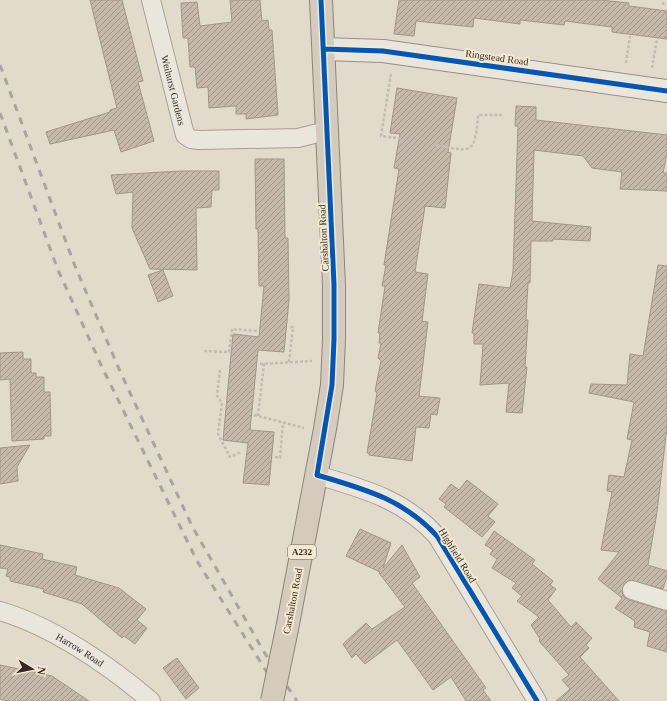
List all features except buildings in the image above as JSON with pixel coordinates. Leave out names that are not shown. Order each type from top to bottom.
[{"type":"highway","name":"Carshalton Road","points":[[272,701],[317,475],[325,430],[333,363],[334,285],[321,0]]},
{"type":"street","name":"Weihurst Gardens","points":[[151,0],[185,135],[191,139],[200,140],[298,138],[326,131]]},
{"type":"street","name":"Ringstead Road","points":[[324,49],[394,52],[658,89]]},
{"type":"street","name":"Highfield Road","points":[[317,475],[376,493],[410,511],[425,523],[437,536],[537,701]]},
{"type":"street","points":[[632,590],[667,601]]},
{"type":"street","name":"Harrow Road","points":[[0,611],[31,622],[62,638],[126,679],[151,701]]},
{"type":"path","points":[[663,5],[664,0]]},
{"type":"path","points":[[623,85],[630,36]]},
{"type":"path","points":[[657,39],[658,89]]},
{"type":"path","points":[[394,52],[382,136],[414,140]]},
{"type":"path","points":[[436,145],[464,150],[469,149],[477,134],[478,115],[502,115]]},
{"type":"path","points":[[289,327],[293,327],[289,362]]},
{"type":"path","points":[[204,351],[229,352],[232,329],[257,331]]},
{"type":"path","points":[[258,416],[262,364],[289,362],[333,363]]},
{"type":"path","points":[[220,370],[217,396],[222,404],[218,434],[230,457],[241,452]]},
{"type":"path","points":[[254,414],[298,427],[325,430]]},
{"type":"path","points":[[275,457],[280,458],[283,423]]},
{"type":"railway","points":[[0,65],[75,266],[119,369],[192,526],[264,652],[297,701]]},
{"type":"railway","points":[[0,113],[58,270],[102,367],[197,561],[285,701]]},
{"type":"cycle path","points":[[321,0],[334,285],[334,339],[332,385],[317,475],[351,485],[396,504],[424,523],[437,536],[537,701]]},
{"type":"cycle path","points":[[324,49],[383,51],[667,91]]}]
